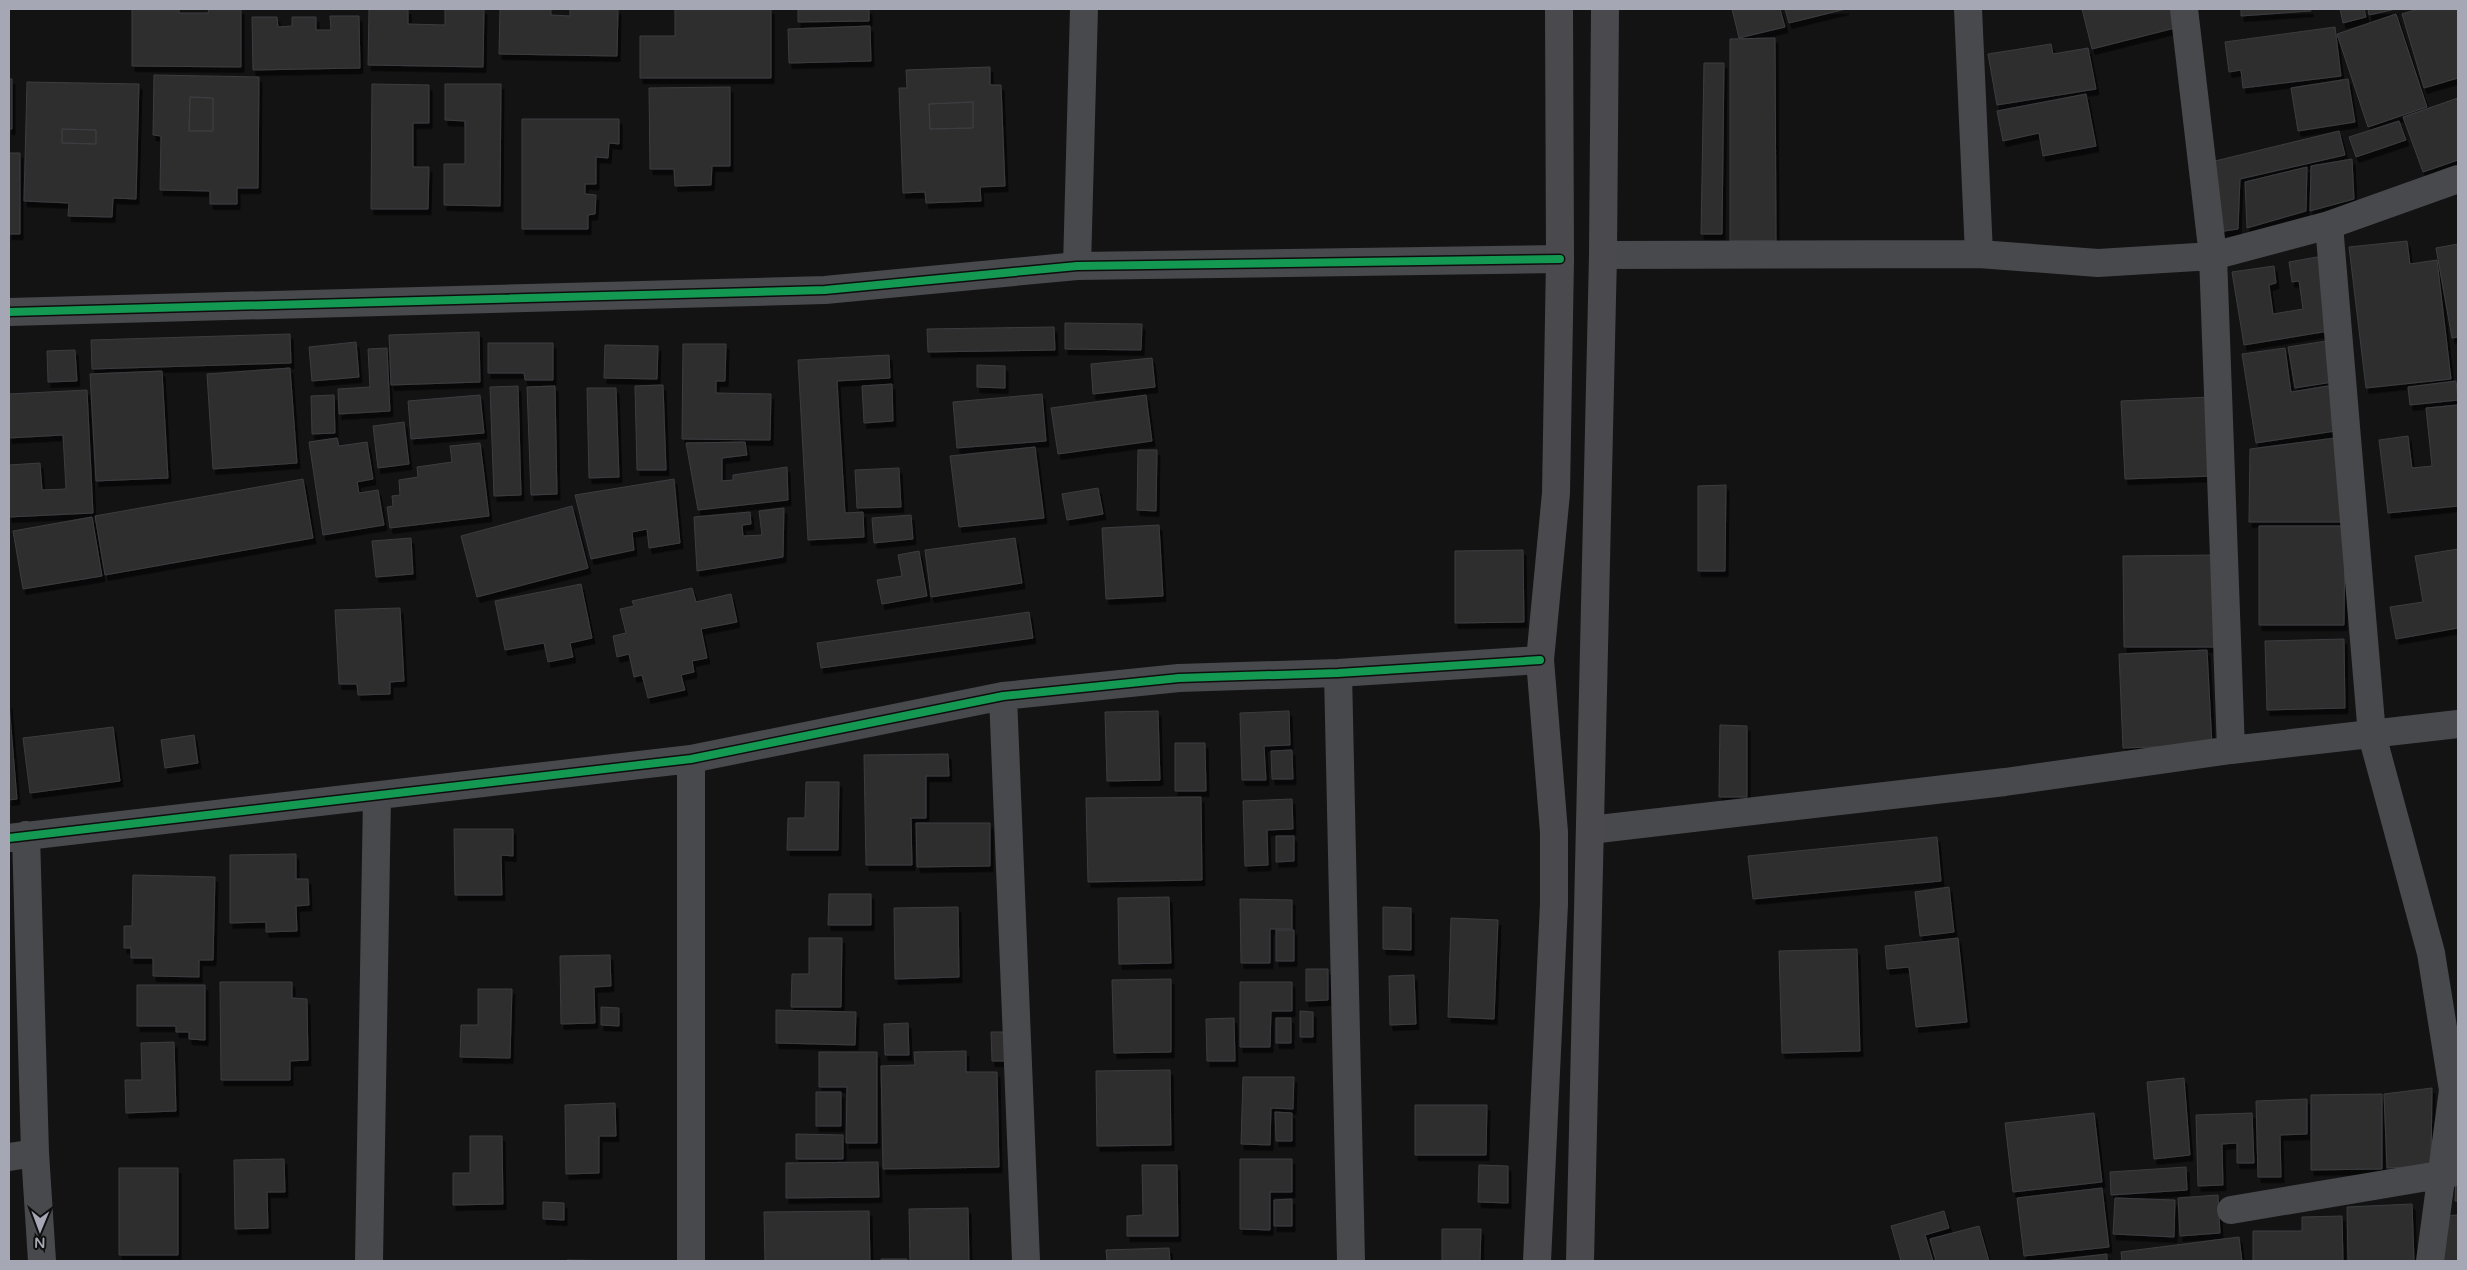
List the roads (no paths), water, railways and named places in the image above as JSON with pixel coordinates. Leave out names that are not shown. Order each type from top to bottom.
[{"type":"main road","points":[[1537,1261],[1554,904],[1554,832],[1540,660],[1556,492],[1560,259],[1559,9]]},
{"type":"main road","points":[[1580,1261],[1603,255],[1605,9]]},
{"type":"street","points":[[1077,266],[1084,9]]},
{"type":"street","points":[[1968,9],[1980,254]]},
{"type":"street","points":[[2184,9],[2213,256],[2231,750]]},
{"type":"street","points":[[1603,255],[1980,254],[2098,263],[2213,256],[2329,225],[2458,179]]},
{"type":"street","points":[[2329,225],[2372,735],[2431,953],[2453,1090],[2449,1173],[2430,1261]]},
{"type":"street","points":[[9,312],[825,290],[1077,266],[1560,259]]},
{"type":"street","points":[[42,1261],[18,836],[377,797],[691,759],[1003,696],[1179,678],[1338,673],[1540,660]]},
{"type":"street","points":[[1338,673],[1351,1261]]},
{"type":"street","points":[[1003,696],[1026,1261]]},
{"type":"street","points":[[1590,830],[2005,782],[2231,750],[2458,724]]},
{"type":"street","points":[[691,759],[691,1261]]},
{"type":"street","points":[[369,1261],[377,797]]},
{"type":"street","points":[[9,1157],[36,1153]]},
{"type":"street","points":[[2231,1210],[2449,1173]]}]
